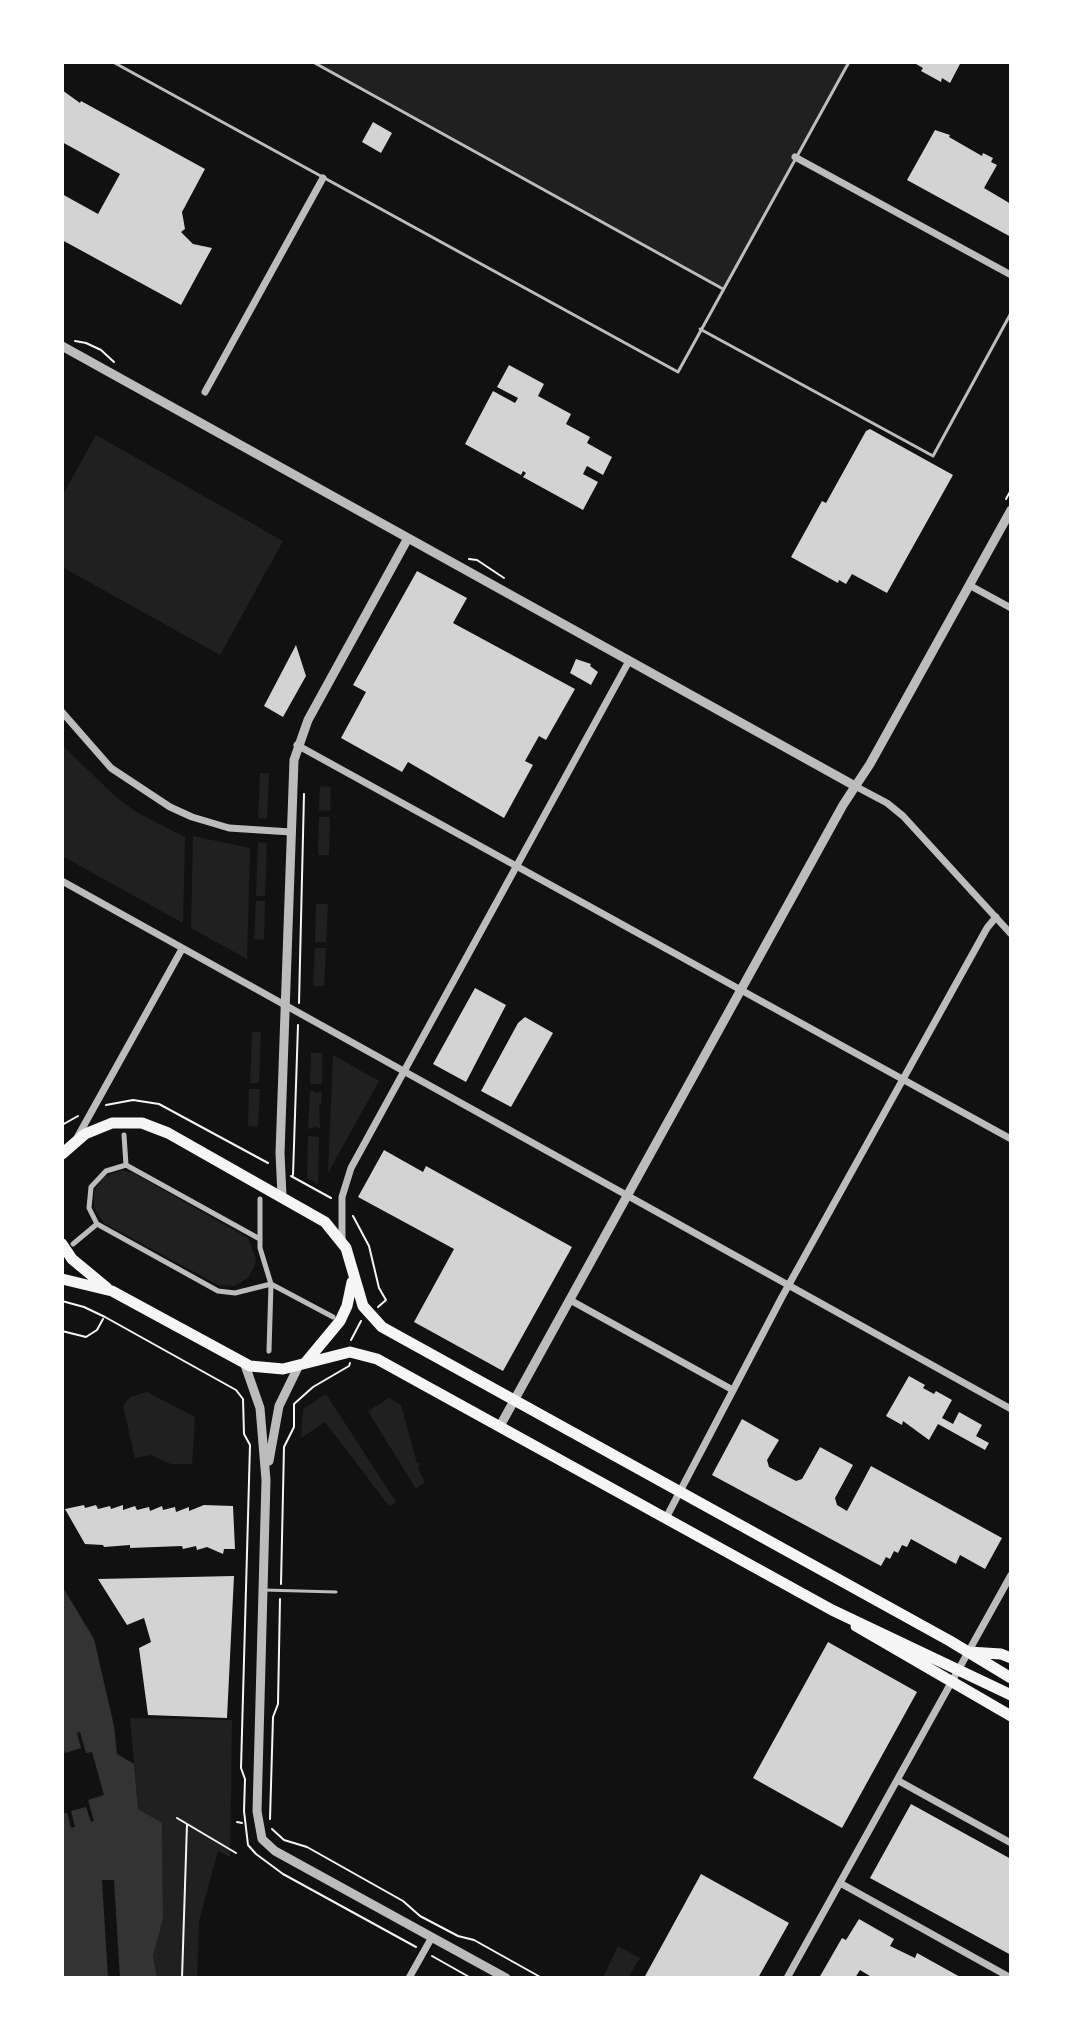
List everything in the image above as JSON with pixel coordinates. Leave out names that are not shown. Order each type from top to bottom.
[{"type":"main road","points":[[62,1154],[93,1129],[112,1123],[151,1125],[282,1196],[325,1222],[342,1241],[363,1306],[382,1327],[1011,1678]]},
{"type":"main road","points":[[67,1244],[78,1264],[112,1291],[245,1365],[269,1369],[341,1353],[371,1356],[832,1610],[1011,1695]]},
{"type":"main road","points":[[302,1364],[340,1321],[347,1306],[353,1273]]},
{"type":"main road","points":[[62,1279],[112,1291]]},
{"type":"main road","points":[[832,1610],[873,1638],[1011,1716]]},
{"type":"main road","points":[[968,1652],[1001,1654],[1011,1658]]},
{"type":"street","points":[[795,157],[1011,275]]},
{"type":"street","points":[[205,392],[323,178]]},
{"type":"street","points":[[62,346],[887,803],[903,816],[1011,934]]},
{"type":"street","points":[[500,1426],[1011,510]]},
{"type":"street","points":[[282,1196],[280,1153],[284,1006],[293,767],[297,745],[408,538]]},
{"type":"street","points":[[969,585],[1011,608]]},
{"type":"street","points":[[342,1241],[340,1213],[348,1174],[629,661]]},
{"type":"street","points":[[62,712],[111,768],[170,807],[220,826],[291,832]]},
{"type":"street","points":[[297,745],[1011,1139]]},
{"type":"street","points":[[62,881],[1011,1409]]},
{"type":"street","points":[[666,1518],[787,1286],[987,928],[996,917]]},
{"type":"street","points":[[76,1140],[182,949]]},
{"type":"street","points":[[124,1135],[126,1165]]},
{"type":"street","points":[[258,1238],[126,1165],[106,1171],[91,1187],[89,1208],[97,1224],[218,1291],[235,1293],[271,1284],[333,1317]]},
{"type":"street","points":[[260,1199],[258,1238],[271,1284],[269,1351]]},
{"type":"street","points":[[67,1244],[97,1224]]},
{"type":"street","points":[[570,1300],[731,1389]]},
{"type":"street","points":[[266,1480],[279,1406],[302,1364]]},
{"type":"street","points":[[245,1365],[260,1408],[266,1480],[257,1811],[262,1839],[275,1851],[506,1978]]},
{"type":"street","points":[[787,1978],[1011,1575]]},
{"type":"street","points":[[897,1780],[1011,1843]]},
{"type":"street","points":[[840,1883],[1011,1978]]},
{"type":"street","points":[[409,1978],[432,1937]]},
{"type":"lane","points":[[113,62],[678,372],[849,62]]},
{"type":"lane","points":[[313,62],[723,289]]},
{"type":"lane","points":[[700,329],[933,456],[1011,313]]},
{"type":"lane","points":[[264,1590],[336,1592]]},
{"type":"path","points":[[463,558],[477,560],[508,583]]},
{"type":"path","points":[[300,981],[306,799],[302,789]]},
{"type":"path","points":[[297,1047],[293,1177],[336,1202]]},
{"type":"path","points":[[119,1101],[141,1100],[167,1107],[275,1167]]},
{"type":"path","points":[[351,1212],[371,1250],[379,1288],[386,1300],[377,1307]]},
{"type":"path","points":[[62,1301],[105,1317],[236,1390],[244,1404],[244,1434],[250,1445],[241,1768],[245,1779],[244,1822],[249,1847],[274,1868],[397,1937]]},
{"type":"path","points":[[62,1331],[86,1337],[97,1330],[105,1317]]},
{"type":"path","points":[[351,1340],[360,1323]]},
{"type":"path","points":[[349,1366],[313,1387],[294,1404],[294,1427],[284,1445],[278,1704],[273,1717],[270,1823],[274,1832],[284,1840],[307,1847],[403,1901],[420,1916],[458,1936],[474,1940],[542,1978]]},
{"type":"path","points":[[177,1818],[236,1853]]},
{"type":"path","points":[[237,1822],[244,1822]]},
{"type":"path","points":[[182,1978],[187,1824]]},
{"type":"path","points":[[445,1963],[471,1978]]},
{"type":"shaded area","points":[[313,62],[849,62],[723,289]]},
{"type":"shaded area","points":[[96,435],[283,541],[220,655],[62,567],[62,496]]},
{"type":"shaded area","points":[[62,745],[136,812],[185,837],[183,923],[62,856]]},
{"type":"shaded area","points":[[260,773],[269,773],[267,819],[258,818]]},
{"type":"shaded area","points":[[320,786],[331,787],[330,811],[319,810]]},
{"type":"shaded area","points":[[319,817],[330,817],[329,855],[318,855]]},
{"type":"shaded area","points":[[193,836],[250,848],[247,959],[191,928]]},
{"type":"shaded area","points":[[258,842],[267,843],[265,896],[256,896]]},
{"type":"shaded area","points":[[256,901],[265,901],[264,940],[254,939]]},
{"type":"shaded area","points":[[316,904],[328,904],[326,942],[315,942]]},
{"type":"shaded area","points":[[315,948],[326,948],[324,986],[313,986]]},
{"type":"shaded area","points":[[252,1032],[261,1032],[259,1083],[250,1083]]},
{"type":"shaded area","points":[[311,1053],[322,1053],[322,1084],[310,1084]]},
{"type":"shaded area","points":[[333,1055],[379,1081],[328,1173]]},
{"type":"shaded area","points":[[249,1089],[260,1089],[258,1127],[248,1126]]},
{"type":"shaded area","points":[[310,1090],[317,1093],[322,1091],[320,1129],[308,1129]]},
{"type":"shaded area","points":[[308,1136],[319,1137],[318,1184],[307,1178]]},
{"type":"shaded area","points":[[122,1170],[135,1174],[248,1238],[256,1258],[248,1278],[234,1286],[218,1285],[104,1223],[94,1208],[94,1191],[104,1177]]},
{"type":"shaded area","points":[[147,1392],[195,1417],[192,1464],[171,1464],[151,1455],[135,1458],[123,1406],[130,1397]]},
{"type":"shaded area","points":[[326,1394],[396,1502],[389,1506],[325,1422],[301,1438],[303,1409]]},
{"type":"shaded area","points":[[389,1398],[401,1405],[417,1463],[420,1463],[418,1469],[425,1482],[416,1489],[368,1411]]},
{"type":"shaded area","points":[[62,1586],[94,1639],[114,1726],[117,1754],[134,1764],[138,1809],[162,1823],[163,1919],[153,1956],[157,1978],[62,1978]]},
{"type":"shaded area","points":[[130,1718],[232,1720],[230,1857],[218,1851],[199,1921],[197,1978],[157,1978],[153,1956],[163,1919],[162,1824],[138,1809]]},
{"type":"shaded area","points":[[618,1946],[640,1958],[628,1978],[603,1978]]},
{"type":"pier","points":[[80,1732],[86,1753],[92,1752],[104,1795],[88,1800],[94,1821],[91,1822],[86,1807],[71,1811],[75,1827],[71,1828],[67,1813],[62,1813],[62,1745],[65,1753],[81,1748],[77,1733]]},
{"type":"pier","points":[[102,1880],[114,1880],[120,1978],[108,1978]]},
{"type":"building","points":[[961,62],[950,83],[942,78],[941,82],[921,71],[923,68],[916,64]]},
{"type":"building","points":[[62,90],[80,103],[205,169],[182,212],[185,229],[181,232],[193,244],[212,248],[181,305],[62,240],[62,194],[98,214],[120,174],[62,142]]},
{"type":"building","points":[[373,122],[392,133],[381,153],[362,142]]},
{"type":"building","points":[[935,130],[950,135],[982,156],[983,153],[993,158],[991,162],[997,165],[984,188],[1011,204],[1011,237],[907,180]]},
{"type":"building","points":[[509,365],[544,384],[538,396],[571,414],[566,424],[590,437],[587,443],[612,457],[603,475],[587,466],[583,474],[598,482],[583,510],[523,477],[526,473],[523,471],[521,475],[465,444],[493,391],[515,403],[518,398],[497,387]]},
{"type":"building","points":[[870,429],[953,475],[887,593],[852,574],[846,584],[839,580],[838,583],[791,557],[822,501],[826,503],[866,431]]},
{"type":"building","points":[[417,571],[467,598],[453,623],[575,689],[546,740],[539,736],[525,761],[533,765],[504,818],[408,762],[402,772],[341,738],[366,692],[353,685]]},
{"type":"building","points":[[296,645],[306,676],[283,717],[264,706]]},
{"type":"building","points":[[576,659],[591,664],[598,672],[591,685],[570,673]]},
{"type":"building","points":[[475,988],[506,1005],[466,1082],[433,1064]]},
{"type":"building","points":[[525,1017],[553,1033],[511,1107],[481,1091],[518,1023]]},
{"type":"building","points":[[384,1150],[423,1172],[426,1166],[572,1247],[503,1371],[414,1322],[454,1249],[358,1197]]},
{"type":"building","points":[[909,1376],[925,1385],[923,1388],[952,1400],[942,1418],[953,1424],[959,1412],[982,1425],[976,1436],[989,1443],[985,1450],[938,1424],[929,1440],[903,1421],[902,1425],[886,1416]]},
{"type":"building","points":[[742,1419],[779,1440],[767,1460],[769,1467],[796,1481],[802,1479],[820,1447],[853,1465],[835,1498],[837,1505],[847,1511],[871,1466],[1002,1538],[985,1569],[960,1555],[956,1564],[911,1539],[907,1547],[902,1545],[890,1559],[886,1557],[881,1566],[712,1475]]},
{"type":"building","points":[[84,1505],[85,1508],[96,1505],[98,1509],[110,1506],[111,1509],[123,1505],[123,1510],[135,1506],[137,1510],[149,1507],[150,1511],[162,1506],[163,1510],[175,1507],[176,1512],[204,1505],[233,1506],[235,1549],[224,1549],[223,1554],[207,1547],[197,1550],[196,1546],[183,1549],[182,1546],[130,1548],[130,1545],[104,1547],[85,1544],[65,1509]]},
{"type":"building","points":[[234,1576],[227,1718],[148,1715],[139,1648],[151,1642],[144,1618],[127,1625],[98,1579]]},
{"type":"building","points":[[828,1642],[917,1692],[842,1828],[753,1778]]},
{"type":"building","points":[[911,1804],[1011,1859],[1011,1955],[870,1878]]},
{"type":"building","points":[[701,1874],[789,1923],[758,1978],[644,1978]]},
{"type":"building","points":[[859,1919],[894,1939],[890,1946],[915,1958],[917,1953],[962,1978],[873,1978],[860,1970],[855,1978],[819,1978],[842,1938],[846,1940]]}]
